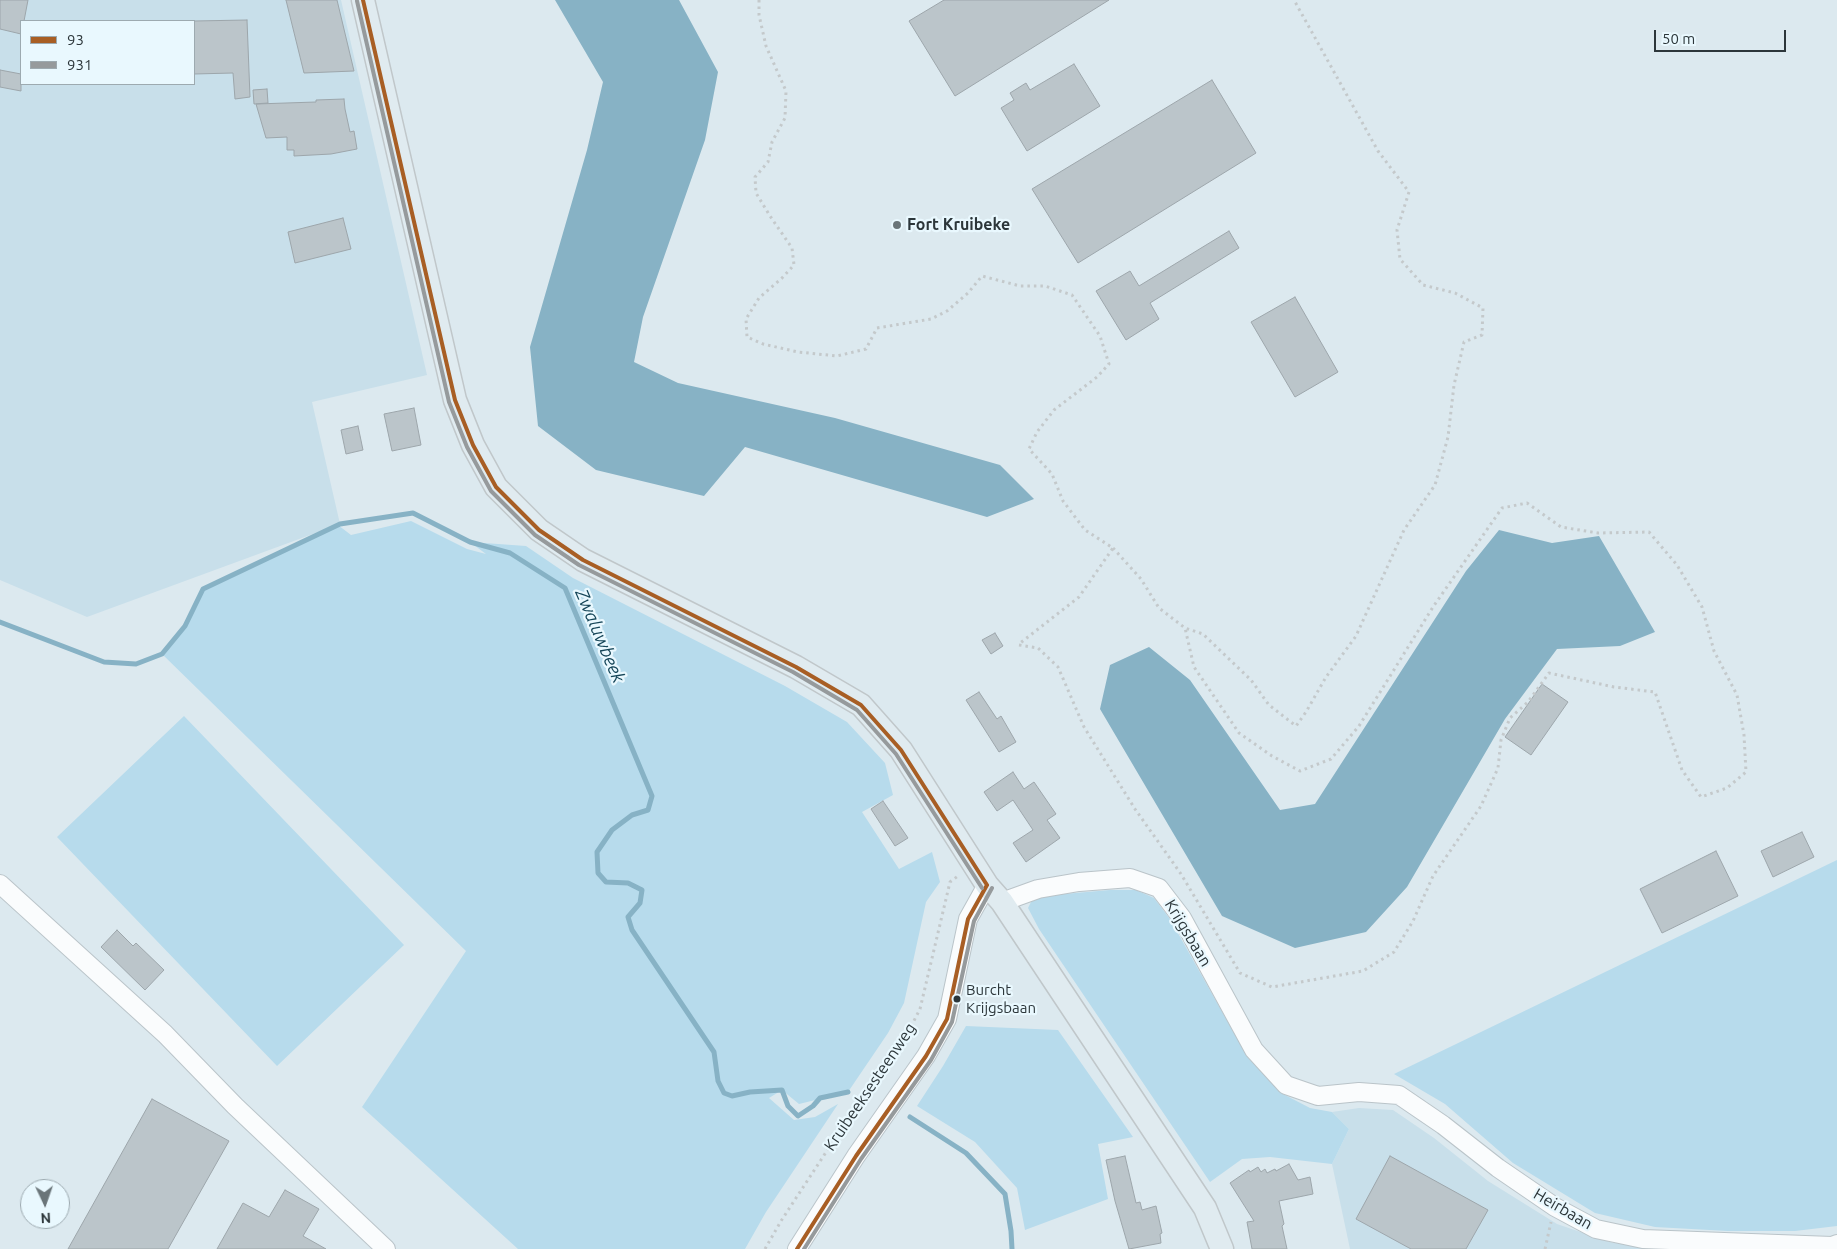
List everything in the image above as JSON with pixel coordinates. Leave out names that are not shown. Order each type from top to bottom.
[{"type":"main road","points":[[363,0],[455,400],[473,445],[496,487],[539,530],[583,560],[796,667],[861,705],[901,750],[987,885],[1002,902],[1205,1208],[1222,1249]]},
{"type":"street","name":"Krijgsbaan","points":[[1002,902],[1038,889],[1079,882],[1130,878],[1160,888],[1182,918],[1254,1050],[1286,1085],[1318,1096]]},
{"type":"street","points":[[0,884],[165,1034],[235,1106],[386,1249]]},
{"type":"street","points":[[797,1249],[856,1156],[926,1056],[947,1019],[968,918],[987,885]]},
{"type":"street","name":"Heirbaan","points":[[1318,1096],[1358,1092],[1399,1094],[1498,1168],[1555,1207],[1596,1229],[1643,1239],[1833,1246]]},
{"type":"path","points":[[759,0],[759,16],[766,46],[786,91],[785,118],[772,142],[768,162],[755,177],[756,193],[792,248],[794,265],[759,298],[746,319],[747,337],[763,344],[798,352],[837,356],[866,349],[877,328],[931,319],[947,311],[968,293],[982,276],[1020,286],[1045,286],[1072,295],[1100,336],[1108,364],[1097,377],[1054,410],[1037,432],[1029,449],[1052,474],[1063,501],[1085,530],[1113,548],[1141,579],[1159,608],[1185,628],[1203,634],[1251,680],[1269,705],[1296,726],[1326,677],[1356,636],[1404,530],[1435,485],[1448,437],[1454,385],[1464,342],[1482,335],[1483,308],[1455,293],[1423,285],[1400,259],[1397,230],[1409,192],[1378,151],[1294,0]]},
{"type":"path","points":[[1113,548],[1079,597],[1019,645],[1038,648],[1058,667],[1084,726],[1135,809],[1182,874],[1240,973],[1272,987],[1363,970],[1394,952],[1413,920],[1433,876],[1480,806],[1498,768],[1502,740],[1510,718],[1528,702],[1549,673],[1614,687],[1655,692],[1682,770],[1701,797],[1726,788],[1746,772],[1744,735],[1737,695],[1714,652],[1702,607],[1677,566],[1649,532],[1598,533],[1561,527],[1527,503],[1502,508],[1433,607],[1360,726],[1332,760],[1300,771],[1272,756],[1239,733],[1194,667],[1185,628]]},
{"type":"path","name":"Kruibeeksesteenweg","points":[[765,1249],[834,1140],[903,1042],[920,1009],[950,882],[973,863]]},
{"type":"path","points":[[1545,1249],[1555,1207]]},
{"type":"shaded area","points":[[0,0],[341,0],[427,375],[312,402],[340,524],[87,617],[0,580]]},
{"type":"shaded area","points":[[555,0],[679,0],[718,72],[705,140],[643,317],[634,362],[678,383],[835,418],[1000,465],[1034,499],[987,517],[745,447],[704,496],[596,470],[538,426],[530,347],[587,150],[603,82]]},
{"type":"shaded area","points":[[411,521],[467,549],[486,554],[470,542],[526,546],[573,578],[785,686],[847,722],[885,763],[893,795],[862,812],[899,869],[932,852],[940,882],[926,902],[904,1003],[888,1033],[848,1092],[799,1104],[782,1090],[769,1098],[794,1120],[815,1117],[838,1104],[766,1212],[745,1249],[518,1249],[362,1107],[466,951],[162,654],[185,626],[203,589],[338,525],[351,535]]},
{"type":"shaded area","points":[[1499,530],[1552,543],[1599,536],[1655,632],[1620,646],[1557,649],[1505,719],[1407,887],[1366,932],[1295,948],[1222,916],[1100,709],[1110,665],[1149,647],[1190,680],[1280,810],[1315,804],[1466,571]]},
{"type":"shaded area","points":[[184,716],[404,945],[277,1066],[57,837]]},
{"type":"shaded area","points":[[1837,860],[1837,1226],[1795,1231],[1728,1231],[1655,1227],[1595,1213],[1513,1163],[1445,1104],[1394,1074]]},
{"type":"shaded area","points":[[1110,890],[1136,890],[1154,898],[1170,919],[1248,1058],[1283,1094],[1310,1108],[1332,1112],[1349,1129],[1332,1164],[1270,1157],[1242,1159],[1210,1182],[1039,929],[1028,908],[1032,900],[1041,896]]},
{"type":"shaded area","points":[[966,1026],[1058,1030],[1133,1137],[1098,1144],[1108,1199],[1025,1230],[1017,1188],[975,1142],[917,1106]]},
{"type":"shaded area","points":[[1359,1108],[1393,1110],[1434,1138],[1488,1181],[1557,1224],[1613,1243],[1728,1249],[1350,1249],[1332,1164],[1349,1129],[1332,1112]]},
{"type":"building","points":[[0,0],[28,0],[24,20],[20,20],[20,34],[0,29]]},
{"type":"building","points":[[286,0],[337,0],[354,71],[304,73]]},
{"type":"building","points":[[944,0],[1109,0],[955,96],[909,21]]},
{"type":"building","points":[[247,20],[250,97],[235,99],[233,73],[195,74],[195,21]]},
{"type":"building","points":[[1074,64],[1100,106],[1027,151],[1001,108],[1014,100],[1010,93],[1026,83],[1030,90]]},
{"type":"building","points":[[0,70],[20,74],[21,91],[0,87]]},
{"type":"building","points":[[1212,80],[1256,153],[1078,263],[1032,189]]},
{"type":"building","points":[[267,89],[268,103],[254,104],[253,90]]},
{"type":"building","points":[[344,99],[350,132],[354,131],[357,149],[331,154],[294,156],[294,150],[287,150],[287,137],[266,138],[256,104],[316,102],[316,100]]},
{"type":"building","points":[[343,218],[351,249],[295,263],[288,232]]},
{"type":"building","points":[[1229,231],[1239,248],[1150,303],[1159,319],[1126,340],[1096,291],[1130,271],[1139,286]]},
{"type":"building","points":[[1295,297],[1338,372],[1295,397],[1251,322]]},
{"type":"building","points":[[414,408],[421,445],[392,451],[384,414]]},
{"type":"building","points":[[358,426],[363,450],[346,454],[341,430]]},
{"type":"building","points":[[995,633],[1003,646],[991,654],[982,640]]},
{"type":"building","points":[[1542,684],[1568,702],[1531,755],[1505,737]]},
{"type":"building","points":[[979,692],[997,719],[1001,716],[1016,742],[999,752],[966,700]]},
{"type":"building","points":[[1013,772],[1024,789],[1034,782],[1056,814],[1047,820],[1060,838],[1026,862],[1013,843],[1033,830],[1013,800],[997,811],[984,792]]},
{"type":"building","points":[[883,801],[908,838],[895,846],[871,809]]},
{"type":"building","points":[[1802,832],[1814,857],[1773,877],[1761,851]]},
{"type":"building","points":[[1716,851],[1738,896],[1662,933],[1640,889]]},
{"type":"building","points":[[117,930],[133,946],[136,943],[164,970],[145,990],[101,947]]},
{"type":"building","points":[[152,1099],[229,1141],[168,1249],[68,1249]]},
{"type":"building","points":[[1125,1156],[1136,1203],[1140,1202],[1142,1210],[1156,1206],[1162,1233],[1160,1234],[1161,1243],[1129,1249],[1115,1201],[1106,1160]]},
{"type":"building","points":[[1390,1156],[1488,1210],[1466,1249],[1411,1249],[1356,1219]]},
{"type":"building","points":[[1289,1164],[1298,1180],[1310,1177],[1313,1194],[1279,1201],[1287,1249],[1252,1249],[1247,1222],[1254,1221],[1230,1183],[1249,1170],[1250,1172],[1258,1167],[1261,1172],[1265,1169],[1267,1173],[1275,1169],[1276,1171]]},
{"type":"building","points":[[285,1190],[319,1209],[303,1236],[326,1249],[217,1249],[243,1203],[269,1217]]},
{"type":"waterway","name":"Zwaluwbeek","points":[[0,622],[104,662],[136,664],[162,654],[185,626],[203,589],[340,524],[413,513],[470,542],[510,553],[565,588],[652,796],[648,810],[632,815],[612,830],[597,852],[598,873],[606,882],[628,883],[642,890],[640,903],[628,917],[632,930],[714,1052],[718,1081],[724,1093],[732,1096],[750,1092],[782,1090],[788,1106],[798,1116],[813,1106],[820,1098],[848,1092]]},
{"type":"waterway","name":"Zwaluwbeek","points":[[910,1117],[966,1153],[1005,1194],[1012,1249]]},
{"type":"transit line","name":"93","points":[[363,0],[455,400],[473,445],[496,487],[539,530],[583,560],[796,667],[861,705],[901,750],[987,885]]},
{"type":"transit line","name":"931","points":[[357,1],[449,402],[467,447],[491,491],[535,535],[579,565],[793,672],[857,710],[896,754],[982,888]]},
{"type":"transit line","name":"93","points":[[797,1249],[856,1156],[926,1056],[947,1019],[968,919],[987,885]]},
{"type":"transit line","name":"931","points":[[804,1249],[861,1159],[931,1060],[952,1022],[974,921],[992,888]]},
{"type":"place","name":"Fort Kruibeke","points":[[897,225]]},
{"type":"place","name":"Burcht Krijgsbaan","points":[[957,999]]}]
